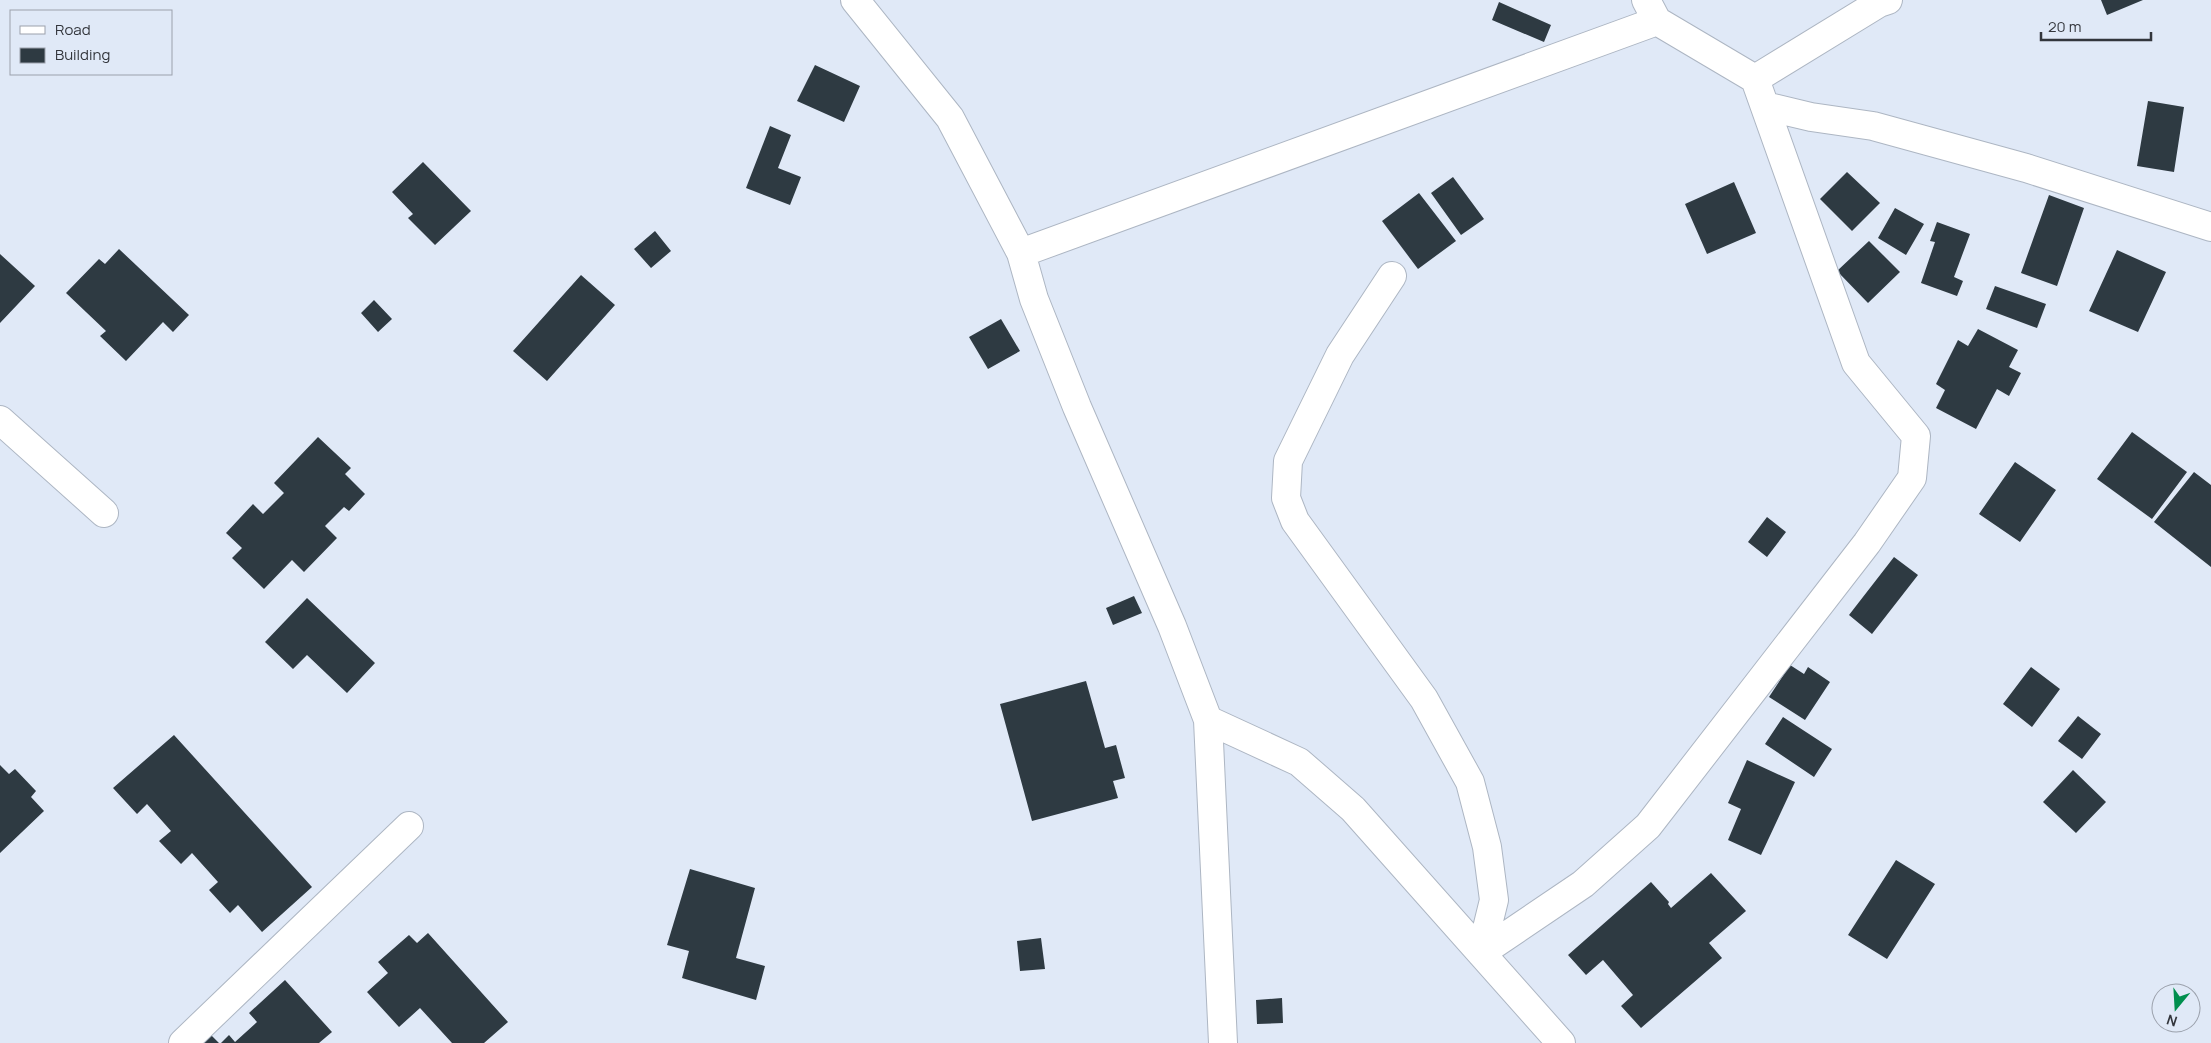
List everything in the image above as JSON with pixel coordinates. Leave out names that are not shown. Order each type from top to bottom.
[{"type":"street","points":[[855,0],[950,118],[1021,253],[1034,299],[1077,407],[1172,626],[1208,720],[1223,1043]]},
{"type":"street","points":[[1755,79],[1878,3],[1888,0]]},
{"type":"street","points":[[1021,253],[1652,11],[1755,79],[1856,363],[1916,436],[1912,478],[1867,543],[1648,826],[1583,884],[1481,953]]},
{"type":"street","points":[[1764,106],[1811,117],[1873,126],[2026,168],[2211,227]]},
{"type":"street","points":[[1392,276],[1340,354],[1288,461],[1286,498],[1295,521],[1424,699],[1470,782],[1487,847],[1494,900],[1481,953]]},
{"type":"street","points":[[0,420],[104,514]]},
{"type":"street","points":[[1208,720],[1299,762],[1353,809],[1561,1043]]},
{"type":"street","points":[[183,1043],[409,826]]},
{"type":"building","points":[[2101,0],[2143,0],[2107,15]]},
{"type":"building","points":[[1499,2],[1551,25],[1544,42],[1492,20]]},
{"type":"building","points":[[815,65],[860,86],[844,122],[797,101]]},
{"type":"building","points":[[2148,101],[2184,107],[2174,172],[2137,166]]},
{"type":"building","points":[[770,126],[791,135],[778,168],[801,177],[790,205],[746,188]]},
{"type":"building","points":[[423,162],[471,211],[435,245],[408,218],[413,214],[392,192]]},
{"type":"building","points":[[1847,172],[1880,203],[1852,231],[1820,199]]},
{"type":"building","points":[[1453,177],[1484,219],[1461,235],[1431,193]]},
{"type":"building","points":[[1734,182],[1756,233],[1707,254],[1685,204]]},
{"type":"building","points":[[1419,193],[1456,241],[1418,269],[1382,221]]},
{"type":"building","points":[[2049,195],[2084,208],[2057,286],[2021,273]]},
{"type":"building","points":[[1895,208],[1924,224],[1906,255],[1878,238]]},
{"type":"building","points":[[1937,222],[1970,234],[1954,277],[1963,281],[1957,296],[1921,283],[1935,242],[1930,241]]},
{"type":"building","points":[[655,231],[671,251],[651,268],[634,249]]},
{"type":"building","points":[[1869,241],[1900,272],[1868,303],[1837,271]]},
{"type":"building","points":[[119,249],[189,315],[173,332],[163,322],[126,361],[100,336],[106,331],[66,293],[99,259],[105,264]]},
{"type":"building","points":[[2117,250],[2166,272],[2138,332],[2089,311]]},
{"type":"building","points":[[0,254],[35,286],[0,323]]},
{"type":"building","points":[[581,275],[615,305],[547,381],[513,351]]},
{"type":"building","points":[[1995,286],[2046,304],[2037,328],[1986,309]]},
{"type":"building","points":[[374,300],[392,319],[378,332],[361,313]]},
{"type":"building","points":[[1001,319],[1020,351],[988,369],[969,337]]},
{"type":"building","points":[[1978,329],[2018,350],[2009,367],[2021,373],[2009,396],[1997,389],[1976,429],[1936,408],[1945,390],[1936,384],[1958,340],[1968,346]]},
{"type":"building","points":[[2132,432],[2187,472],[2152,519],[2097,479]]},
{"type":"building","points":[[318,437],[351,468],[345,474],[365,494],[349,511],[344,507],[325,526],[337,538],[304,572],[292,560],[264,589],[232,558],[242,548],[226,533],[253,504],[263,514],[284,493],[274,483]]},
{"type":"building","points":[[2015,462],[2056,490],[2020,542],[1979,514]]},
{"type":"building","points":[[2194,472],[2211,485],[2211,567],[2154,522]]},
{"type":"building","points":[[1767,517],[1786,532],[1767,557],[1748,542]]},
{"type":"building","points":[[1894,557],[1918,575],[1872,634],[1849,615]]},
{"type":"building","points":[[1134,596],[1142,613],[1113,625],[1106,608]]},
{"type":"building","points":[[307,598],[375,663],[347,693],[307,655],[293,669],[265,642]]},
{"type":"building","points":[[1790,665],[1804,674],[1808,667],[1830,682],[1805,720],[1769,697]]},
{"type":"building","points":[[2031,667],[2060,689],[2032,727],[2003,704]]},
{"type":"building","points":[[1086,681],[1105,748],[1116,745],[1125,778],[1113,781],[1118,798],[1032,821],[1000,704]]},
{"type":"building","points":[[2078,716],[2101,734],[2082,759],[2058,741]]},
{"type":"building","points":[[1783,717],[1832,749],[1814,777],[1765,744]]},
{"type":"building","points":[[174,735],[312,887],[262,932],[238,905],[230,913],[209,890],[218,882],[192,853],[181,864],[159,841],[171,831],[147,804],[137,814],[113,788]]},
{"type":"building","points":[[1747,760],[1795,782],[1761,855],[1728,840],[1741,809],[1728,803]]},
{"type":"building","points":[[0,765],[9,774],[15,769],[36,791],[31,797],[44,811],[0,853]]},
{"type":"building","points":[[2073,770],[2106,802],[2076,833],[2043,802]]},
{"type":"building","points":[[1896,860],[1935,884],[1887,959],[1848,935]]},
{"type":"building","points":[[690,869],[755,888],[736,958],[765,966],[756,1000],[682,978],[689,951],[667,945]]},
{"type":"building","points":[[1711,873],[1746,911],[1709,943],[1722,958],[1641,1028],[1621,1006],[1633,995],[1603,960],[1586,975],[1568,955],[1651,882],[1669,902],[1668,904],[1671,908]]},
{"type":"building","points":[[428,933],[508,1022],[484,1043],[452,1043],[420,1008],[399,1027],[367,992],[388,973],[378,962],[409,935],[417,943]]},
{"type":"building","points":[[1041,938],[1045,969],[1020,971],[1017,941]]},
{"type":"building","points":[[285,980],[332,1032],[319,1043],[221,1043],[229,1035],[235,1042],[257,1022],[249,1013]]},
{"type":"building","points":[[1282,998],[1283,1023],[1257,1024],[1256,1000]]},
{"type":"building","points":[[208,1032],[219,1043],[196,1043]]}]
